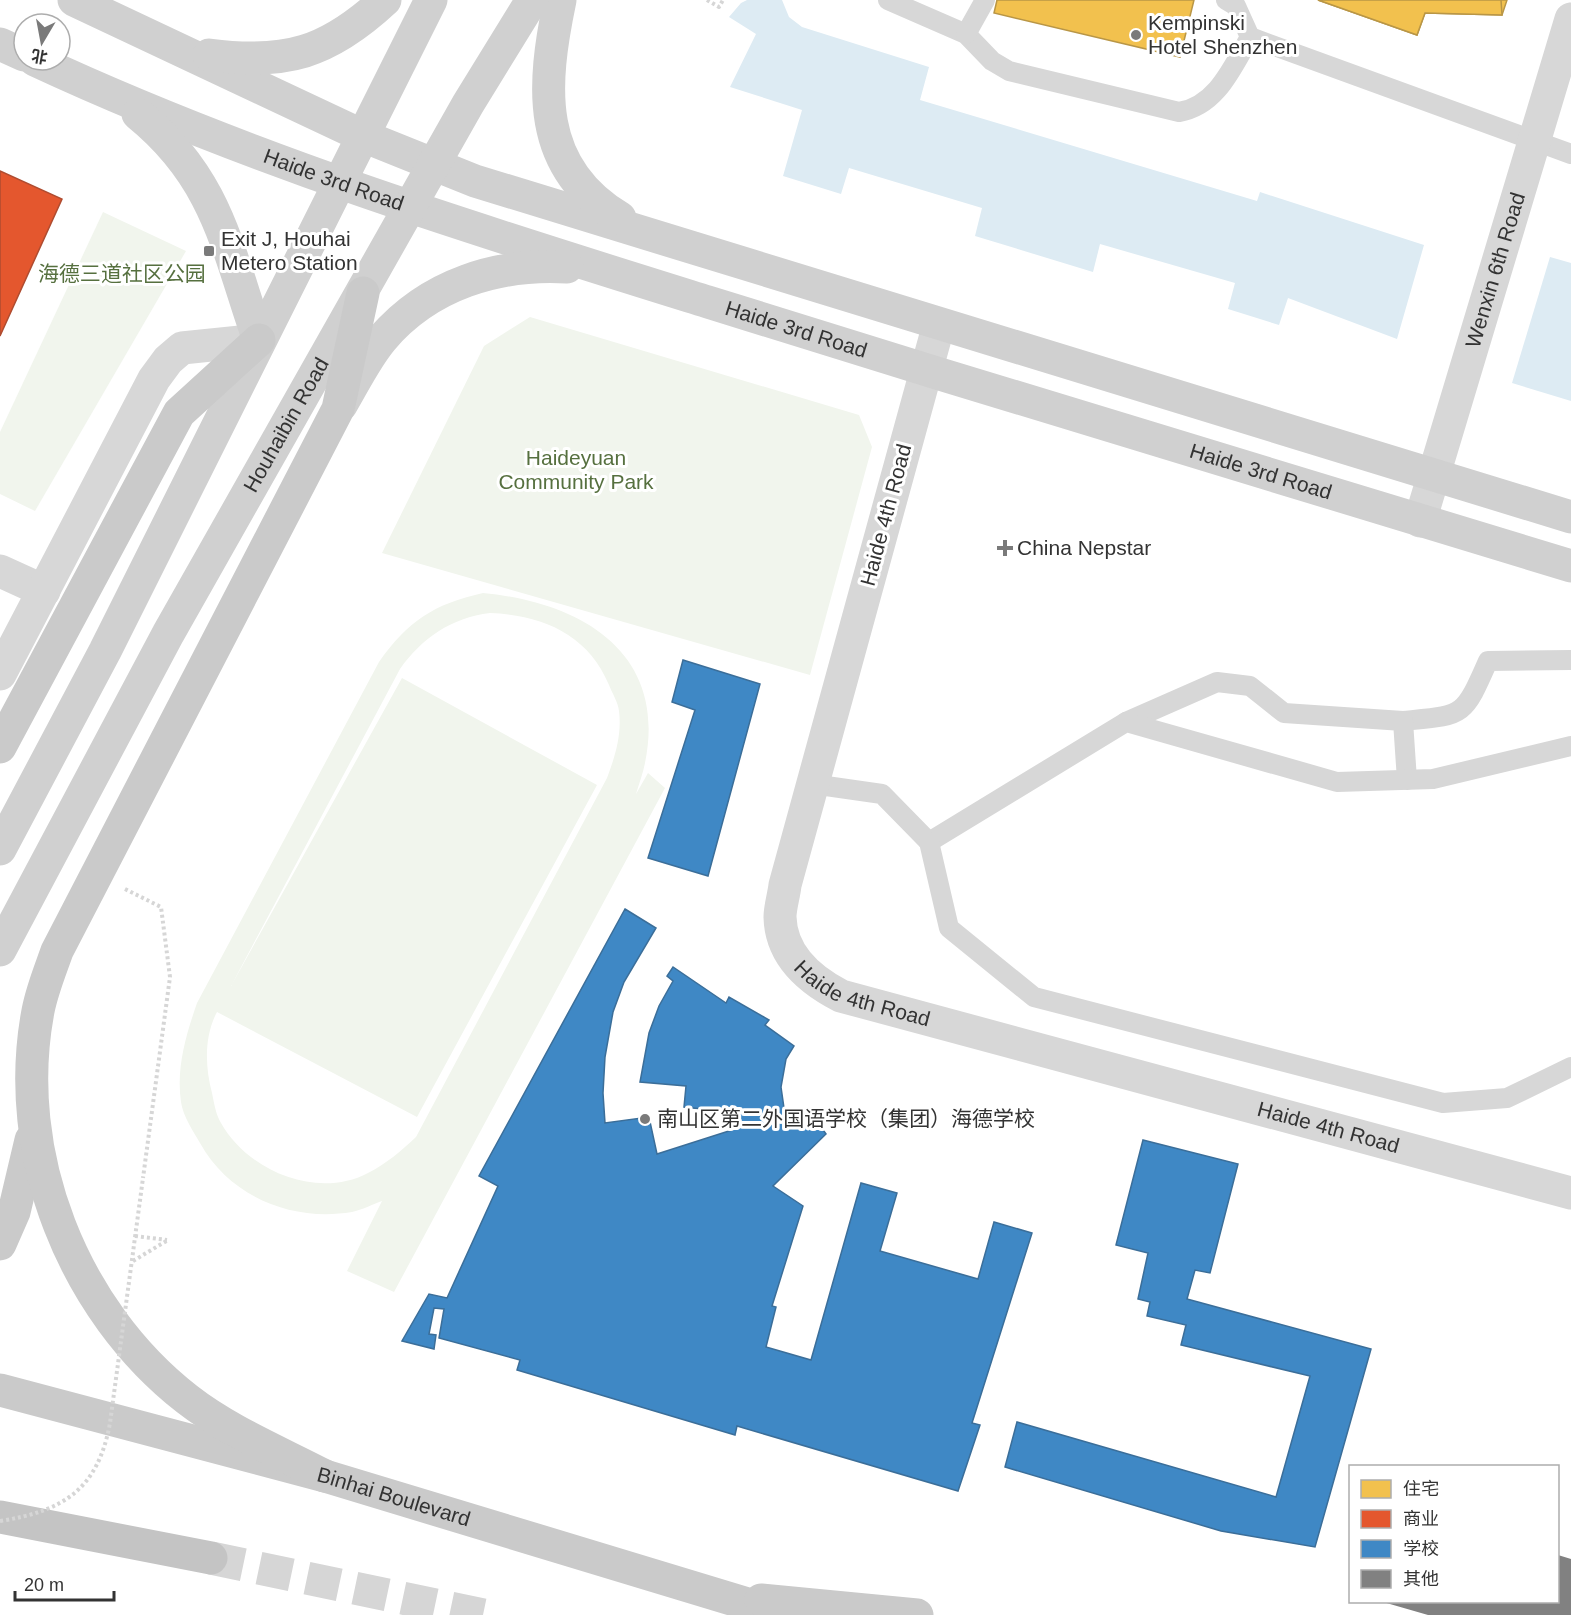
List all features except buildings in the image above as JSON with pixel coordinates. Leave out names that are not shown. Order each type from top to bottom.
[{"type":"highway","points":[[0,1519],[211,1558]]},
{"type":"main road","points":[[74,0],[363,136],[434,166],[939,324],[1571,517]]},
{"type":"main road","points":[[179,49],[212,55],[284,58],[326,44],[350,30],[385,0]]},
{"type":"main road","points":[[4,841],[105,651],[430,0]]},
{"type":"main road","name":"Houhaibin Road","points":[[0,950],[168,634],[468,104],[532,0]]},
{"type":"main road","points":[[560,0],[548,84],[552,134],[560,156],[576,181],[604,208],[645,233]]},
{"type":"main road","name":"Haide 3rd Road","points":[[61,72],[239,147],[411,207],[926,370],[1571,566]]},
{"type":"main road","points":[[105,92],[159,132],[182,156],[201,183],[214,207],[227,241],[259,340]]},
{"type":"main road","points":[[325,1476],[221,1422],[188,1399],[156,1372],[124,1336],[94,1294],[72,1256],[56,1217],[42,1164],[34,1113],[33,1076],[38,1012],[57,951],[338,409],[381,340],[407,313],[457,283],[495,271],[539,265],[599,268]]},
{"type":"main road","points":[[338,409],[363,293]]},
{"type":"main road","points":[[0,747],[179,413],[259,340]]},
{"type":"main road","points":[[0,1244],[14,1212],[23,1179],[34,1113]]},
{"type":"main road","name":"Binhai Boulevard","points":[[0,1390],[325,1476],[784,1615]]},
{"type":"main road","points":[[723,1596],[917,1615]]},
{"type":"street","name":"Wenxin 6th Road","points":[[1420,521],[1571,19]]},
{"type":"street","name":"Haide 4th Road","points":[[939,324],[785,885],[780,918],[787,945],[798,965],[816,983],[841,996],[1571,1193]]},
{"type":"street","points":[[0,674],[154,379],[168,360],[182,348],[259,340]]},
{"type":"street","points":[[0,571],[44,591]]},
{"type":"lane","points":[[888,0],[966,34],[992,62],[1009,71],[1179,112],[1194,110],[1221,86],[1250,37]]},
{"type":"lane","points":[[966,34],[986,0]]},
{"type":"lane","points":[[1226,0],[1236,6],[1250,37],[1571,154]]},
{"type":"lane","points":[[929,842],[1126,722],[1218,682],[1250,686],[1284,713],[1403,721],[1457,713],[1471,698],[1488,661],[1571,660]]},
{"type":"lane","points":[[1403,721],[1407,780]]},
{"type":"lane","points":[[1126,722],[1337,782],[1432,779],[1571,746]]},
{"type":"lane","points":[[812,784],[882,795],[929,842],[949,928],[1034,997],[1443,1103],[1507,1098],[1571,1067]]},
{"type":"path","points":[[707,0],[719,7],[723,0]]},
{"type":"path","points":[[0,1519],[49,1510],[83,1486],[96,1468],[106,1445],[170,977],[161,907],[119,885]]},
{"type":"path","points":[[133,1261],[168,1240],[135,1236]]},
{"type":"green space","name":"海德三道社区公园","points":[[103,212],[186,251],[35,511],[0,494],[0,432]]},
{"type":"green space","name":"Haideyuan Community Park","points":[[530,317],[859,415],[872,447],[810,675],[382,553],[484,346]]},
{"type":"green space","points":[[483,593],[518,598],[552,608],[583,621],[609,639],[629,662],[643,690],[649,724],[645,763],[636,794],[648,773],[665,788],[394,1292],[347,1271],[382,1201],[352,1212],[307,1213],[265,1202],[245,1191],[213,1162],[189,1123],[181,1102],[181,1064],[197,1003],[379,662],[401,635],[424,616],[466,597]],"holes":[[[490,613],[545,623],[561,631],[576,640],[600,667],[616,701],[620,720],[617,745],[607,778],[416,1137],[381,1166],[348,1181],[306,1182],[286,1176],[248,1155],[233,1140],[218,1116],[207,1062],[208,1041],[217,1012],[417,1117],[597,785],[402,678],[231,986],[400,669],[428,639],[450,625]]]},
{"type":"shaded area","points":[[747,0],[782,0],[789,17],[802,27],[929,67],[920,100],[1257,201],[1260,192],[1424,245],[1397,339],[1288,298],[1279,325],[1228,309],[1235,283],[1100,244],[1093,272],[975,236],[982,208],[849,168],[841,194],[783,176],[802,110],[730,87],[756,34],[729,17],[741,3]]},
{"type":"shaded area","points":[[1550,257],[1571,263],[1571,401],[1512,383]]},
{"type":"tunnel","points":[[211,1558],[483,1615]]},
{"type":"place","name":"Kempinski Hotel Shenzhen","points":[[1136,35]]},
{"type":"place","name":"Exit J, Houhai Metero Station","points":[[209,251]]},
{"type":"place","name":"China Nepstar","points":[[1005,548]]},
{"type":"place","name":"南山区第二外国语学校（集团）海德学校","points":[[645,1119]]}]
